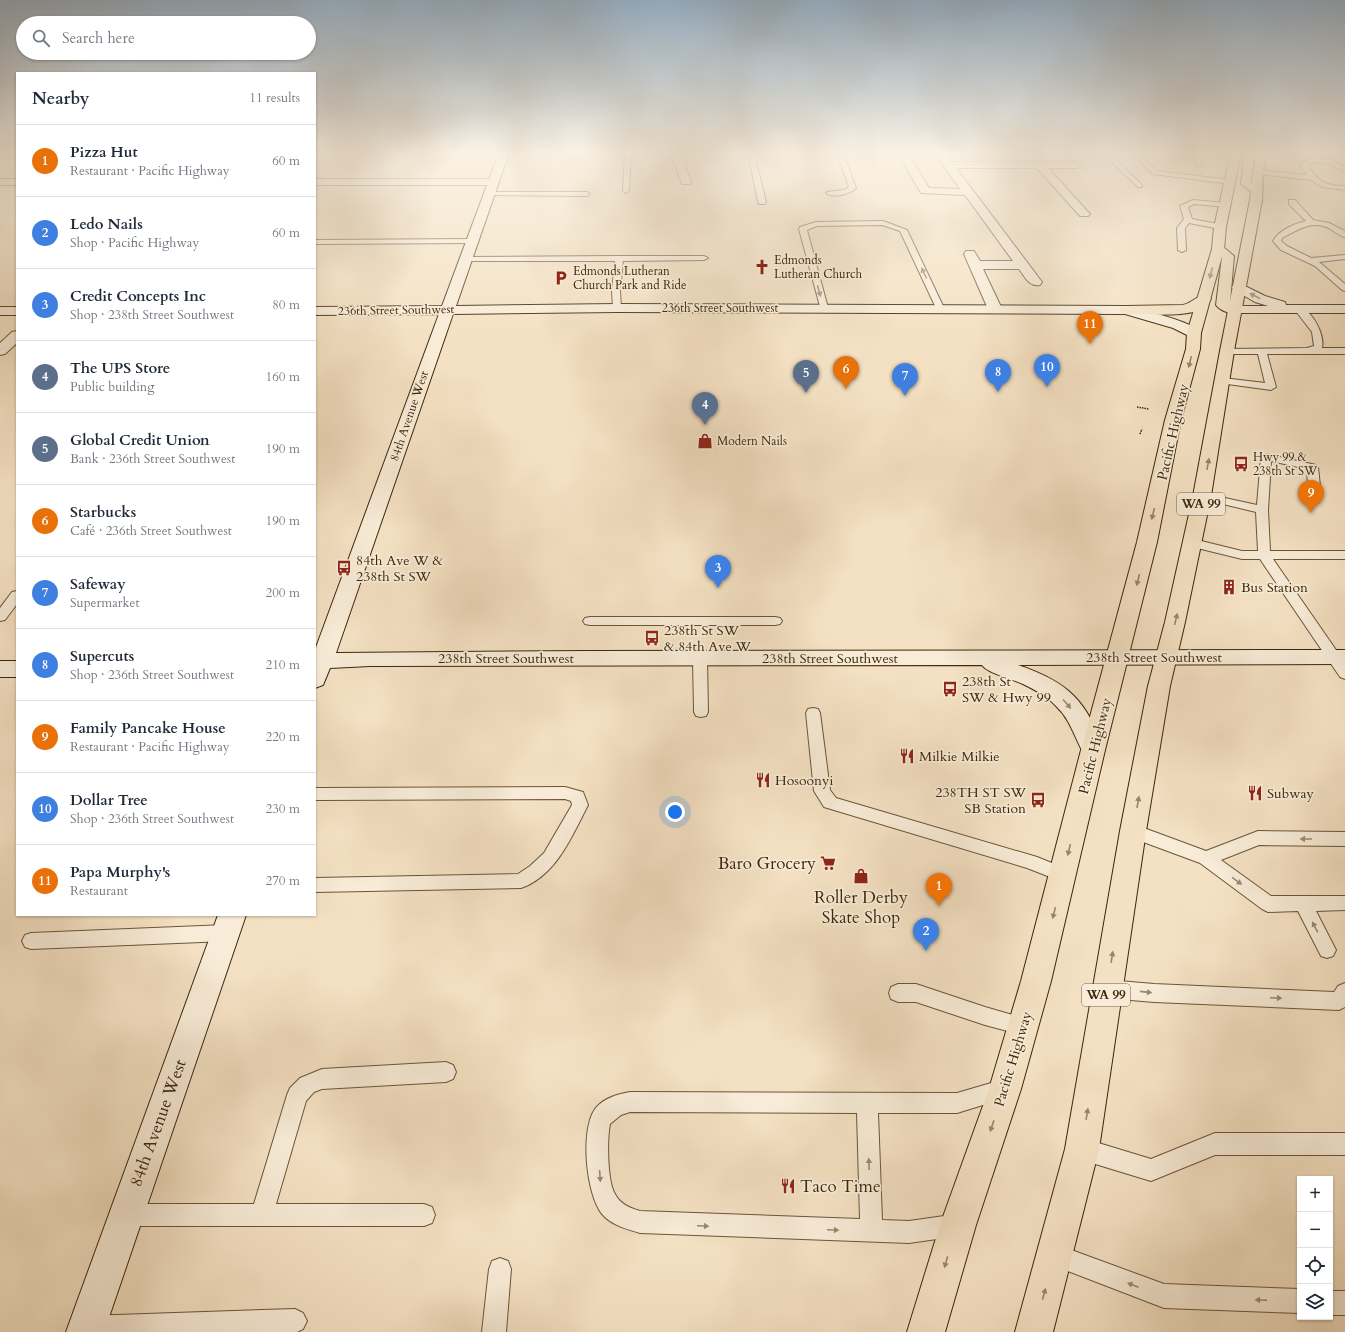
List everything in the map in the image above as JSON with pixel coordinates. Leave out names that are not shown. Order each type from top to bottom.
[{"type":"main road","name":"Pacific Highway","points":[[926,1332],[958,1225],[1005,1089],[1023,1026],[1063,875],[1093,750],[1147,542],[1173,420],[1193,349],[1194,333],[1218,249],[1220,227],[1223,215]]},
{"type":"main road","name":"WA 99","points":[[1034,1332],[1082,1149],[1133,831],[1159,686],[1193,543],[1252,215]]},
{"type":"main road","points":[[1218,249],[1228,256],[1223,305],[1234,310]]},
{"type":"main road","points":[[1126,310],[1183,309],[1194,306],[1204,299]]},
{"type":"street","name":"84th Avenue West","points":[[317,667],[481,215]]},
{"type":"street","points":[[985,215],[1035,282]]},
{"type":"street","points":[[995,309],[972,260],[1021,265]]},
{"type":"street","points":[[1239,287],[1260,299],[1299,310]]},
{"type":"street","name":"236th Street Southwest","points":[[316,311],[617,308],[940,308],[1126,310],[1178,325],[1194,333]]},
{"type":"street","points":[[1234,310],[1345,310]]},
{"type":"street","points":[[0,311],[16,311]]},
{"type":"street","points":[[0,351],[16,336]]},
{"type":"street","name":"238th Street Southwest","points":[[317,667],[402,659],[970,658],[1118,656],[1339,657]]},
{"type":"street","points":[[970,658],[1018,672],[1057,693],[1079,718],[1093,750]]},
{"type":"street","points":[[0,669],[16,669]]},
{"type":"street","name":"84th Avenue West","points":[[85,1330],[229,924]]},
{"type":"lane","points":[[1182,250],[1181,228],[1188,219],[1187,215]]},
{"type":"lane","points":[[1304,215],[1311,223]]},
{"type":"lane","points":[[1187,220],[1220,227]]},
{"type":"lane","points":[[824,308],[802,229],[816,224],[883,223],[903,230],[940,308]]},
{"type":"lane","points":[[1345,236],[1334,228],[1324,224],[1304,223],[1279,237],[1277,241],[1284,248],[1318,264],[1345,288]]},
{"type":"lane","points":[[316,242],[472,241]]},
{"type":"lane","points":[[1310,260],[1345,257]]},
{"type":"lane","points":[[617,308],[616,291],[619,258]]},
{"type":"lane","points":[[466,259],[704,258]]},
{"type":"lane","points":[[1299,310],[1315,326],[1320,342],[1318,348],[1308,351]]},
{"type":"lane","points":[[1227,350],[1345,352]]},
{"type":"lane","points":[[1223,381],[1271,387],[1262,351]]},
{"type":"lane","points":[[1314,486],[1312,467],[1266,457],[1262,510],[1264,555],[1339,657],[1345,674]]},
{"type":"lane","points":[[1202,496],[1262,510]]},
{"type":"lane","points":[[1193,543],[1242,555],[1345,555]]},
{"type":"lane","points":[[0,617],[16,596]]},
{"type":"lane","points":[[590,621],[775,621]]},
{"type":"lane","points":[[700,658],[701,712]]},
{"type":"lane","points":[[812,713],[822,792],[830,803],[1024,859],[1063,875]]},
{"type":"lane","points":[[316,794],[566,794],[577,796],[580,805],[550,858],[536,871],[521,880],[316,885]]},
{"type":"lane","points":[[1133,831],[1206,858],[1268,904],[1345,903]]},
{"type":"lane","points":[[1206,858],[1258,838],[1345,839]]},
{"type":"lane","points":[[1303,904],[1327,950]]},
{"type":"lane","points":[[31,941],[229,924]]},
{"type":"lane","points":[[1107,989],[1154,993],[1339,1001],[1345,992]]},
{"type":"lane","points":[[898,993],[916,993],[985,1016],[1023,1026]]},
{"type":"lane","points":[[262,1214],[297,1095],[307,1085],[322,1079],[446,1072]]},
{"type":"lane","points":[[958,1225],[910,1232],[676,1225],[640,1222],[619,1214],[606,1201],[602,1192],[598,1126],[602,1116],[612,1108],[630,1102],[957,1103],[1005,1089]]},
{"type":"lane","points":[[867,1103],[871,1231]]},
{"type":"lane","points":[[1082,1149],[1152,1170],[1214,1144],[1345,1144]]},
{"type":"lane","points":[[126,1214],[424,1215]]},
{"type":"lane","points":[[1055,1255],[1164,1296],[1297,1302]]},
{"type":"lane","points":[[494,1332],[500,1269]]},
{"type":"lane","points":[[1333,1303],[1345,1303]]},
{"type":"lane","points":[[85,1330],[295,1321]]},
{"type":"path","points":[[1137,407],[1149,409]]},
{"type":"path","points":[[1140,434],[1142,429]]},
{"type":"place","name":"Edmonds Lutheran Church","points":[[762,267]]},
{"type":"place","name":"Edmonds Lutheran Church Park and Ride","points":[[561,278]]},
{"type":"place","name":"Papa Murphy's","points":[[1090,344]]},
{"type":"place","name":"Dollar Tree","points":[[1047,387]]},
{"type":"place","name":"Starbucks","points":[[846,389]]},
{"type":"place","name":"Supercuts","points":[[998,392]]},
{"type":"place","name":"Global Credit Union","points":[[806,393]]},
{"type":"place","name":"Safeway","points":[[905,396]]},
{"type":"place","name":"The UPS Store","points":[[705,425]]},
{"type":"place","name":"Modern Nails","points":[[705,441]]},
{"type":"place","name":"Hwy 99 & 238th St SW","points":[[1241,464]]},
{"type":"place","name":"Family Pancake House","points":[[1311,513]]},
{"type":"place","name":"84th Ave W & 238th St SW","points":[[344,568]]},
{"type":"place","name":"Bus Station","points":[[1229,587]]},
{"type":"place","name":"Credit Concepts Inc","points":[[718,588]]},
{"type":"place","name":"238th St SW & 84th Ave W","points":[[652,638]]},
{"type":"place","name":"238th St SW & Hwy 99","points":[[950,689]]},
{"type":"place","name":"Milkie Milkie","points":[[907,756]]},
{"type":"place","name":"Hosoonyi","points":[[763,780]]},
{"type":"place","name":"Subway","points":[[1255,793]]},
{"type":"place","name":"238TH ST SW SB Station","points":[[1038,800]]},
{"type":"place","name":"Baro Grocery","points":[[828,863]]},
{"type":"place","name":"Roller Derby Skate Shop","points":[[861,876]]},
{"type":"place","name":"Pizza Hut","points":[[939,906]]},
{"type":"place","name":"Ledo Nails","points":[[926,951]]},
{"type":"place","name":"Taco Time","points":[[788,1186]]}]
